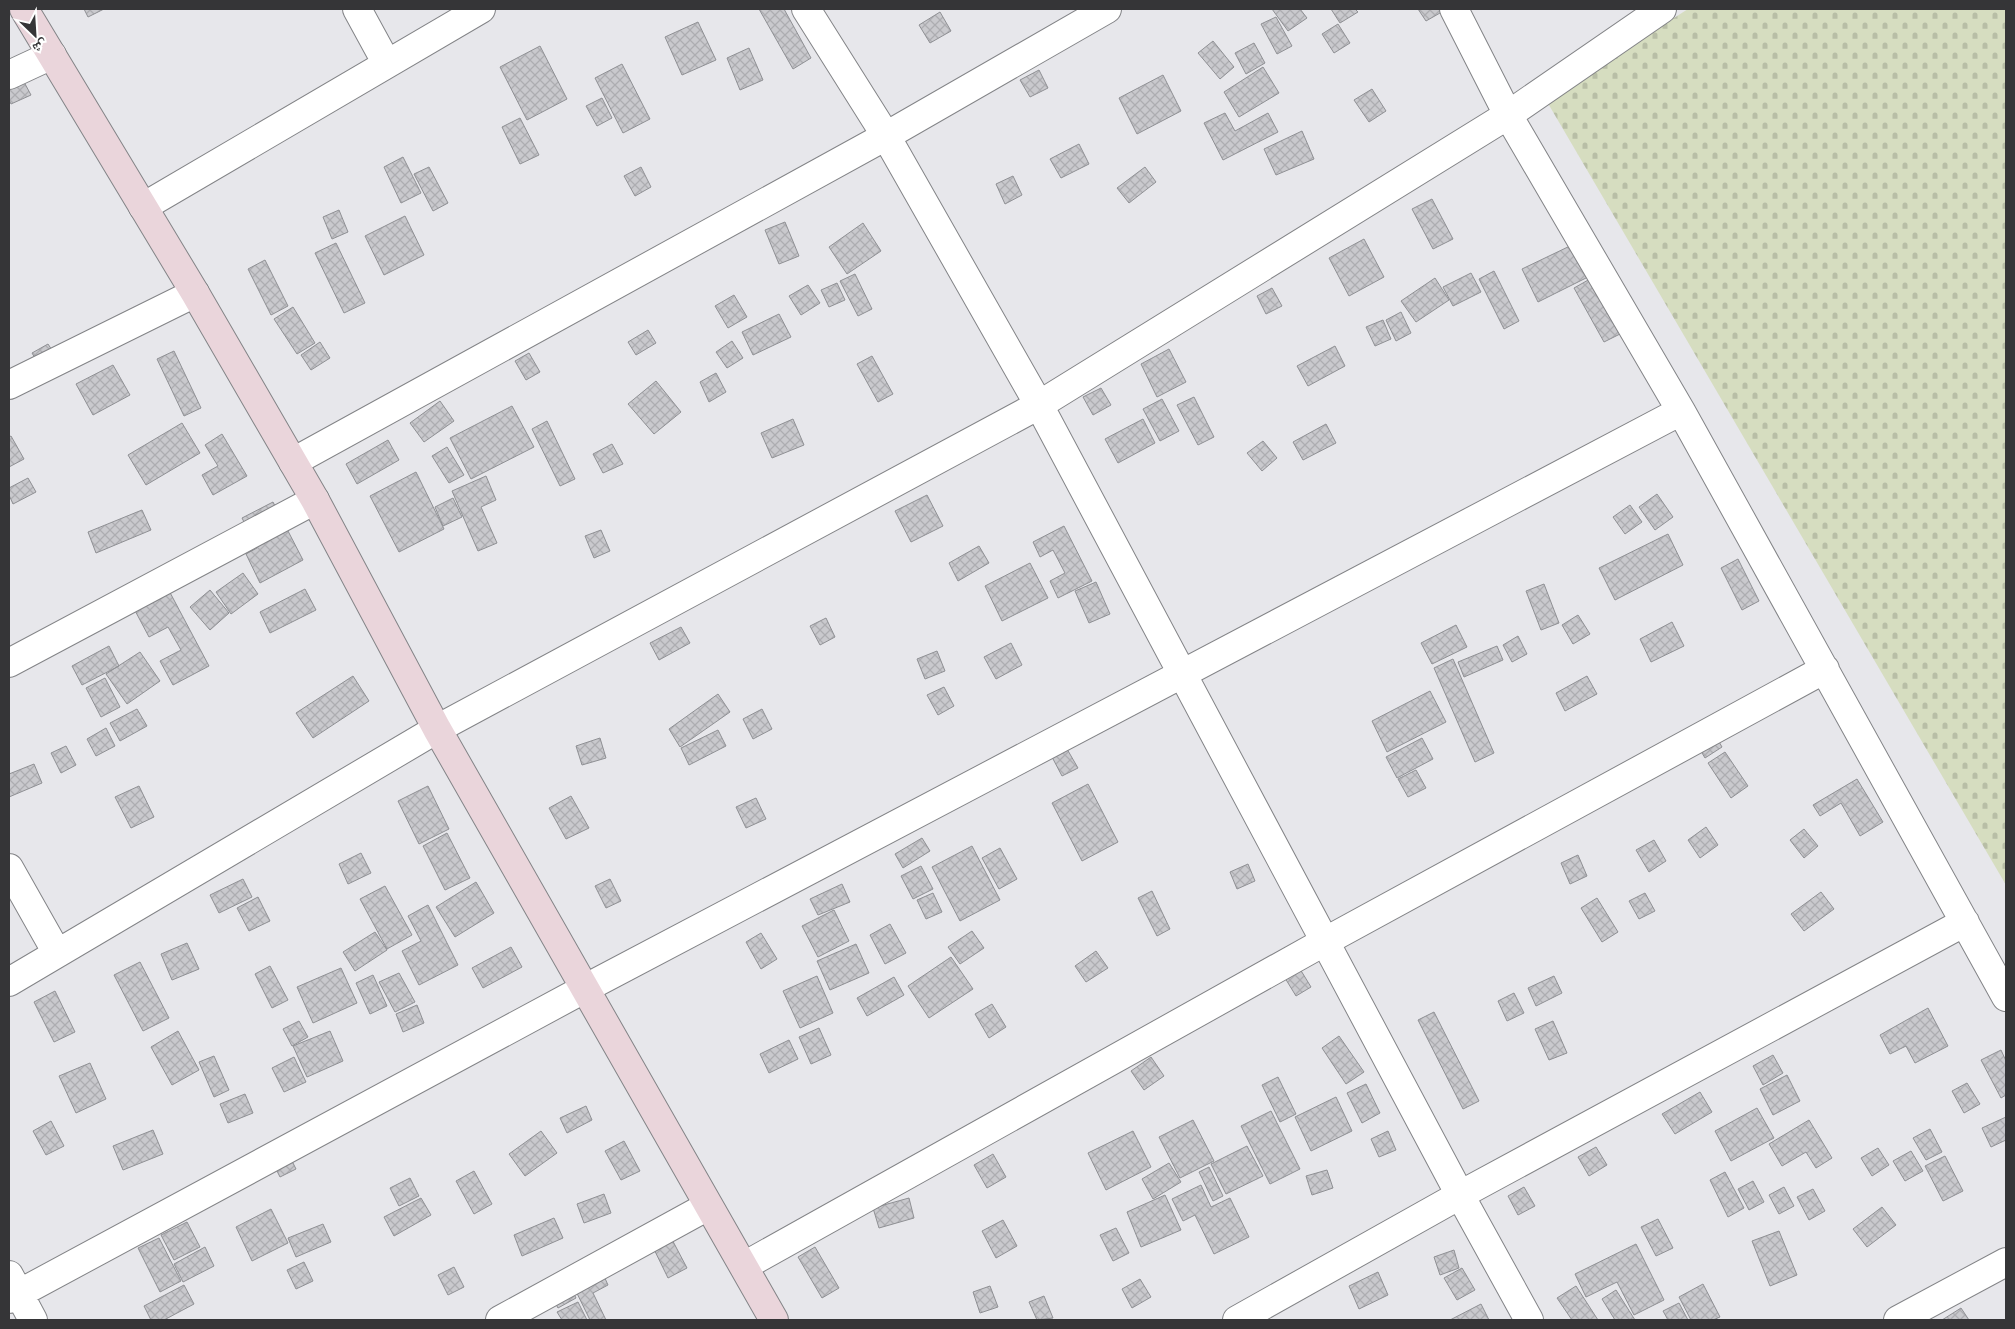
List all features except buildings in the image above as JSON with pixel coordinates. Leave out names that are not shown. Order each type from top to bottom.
[{"type":"street","points":[[24,9],[195,293],[315,500],[437,729],[774,1320]]},
{"type":"street","points":[[357,9],[387,64]]},
{"type":"street","points":[[143,207],[481,9]]},
{"type":"street","points":[[806,9],[886,136],[1039,405],[1324,942],[1529,1320]]},
{"type":"street","points":[[292,462],[886,136],[1108,9]]},
{"type":"street","points":[[1454,9],[1508,115],[1681,411],[1826,669],[2006,997]]},
{"type":"street","points":[[9,982],[437,729],[1039,405],[1508,115],[1662,9]]},
{"type":"street","points":[[9,75],[52,55]]},
{"type":"street","points":[[9,385],[195,293]]},
{"type":"street","points":[[33,1320],[12,1290],[1681,411]]},
{"type":"street","points":[[9,663],[315,500]]},
{"type":"street","points":[[744,1266],[1324,942],[1826,669]]},
{"type":"street","points":[[9,868],[57,953]]},
{"type":"street","points":[[1237,1320],[1460,1195],[1965,922]]},
{"type":"street","points":[[500,1320],[708,1206]]},
{"type":"street","points":[[1898,1320],[2006,1262]]},
{"type":"green space","points":[[1688,9],[2006,9],[2006,885],[1546,100]]}]
